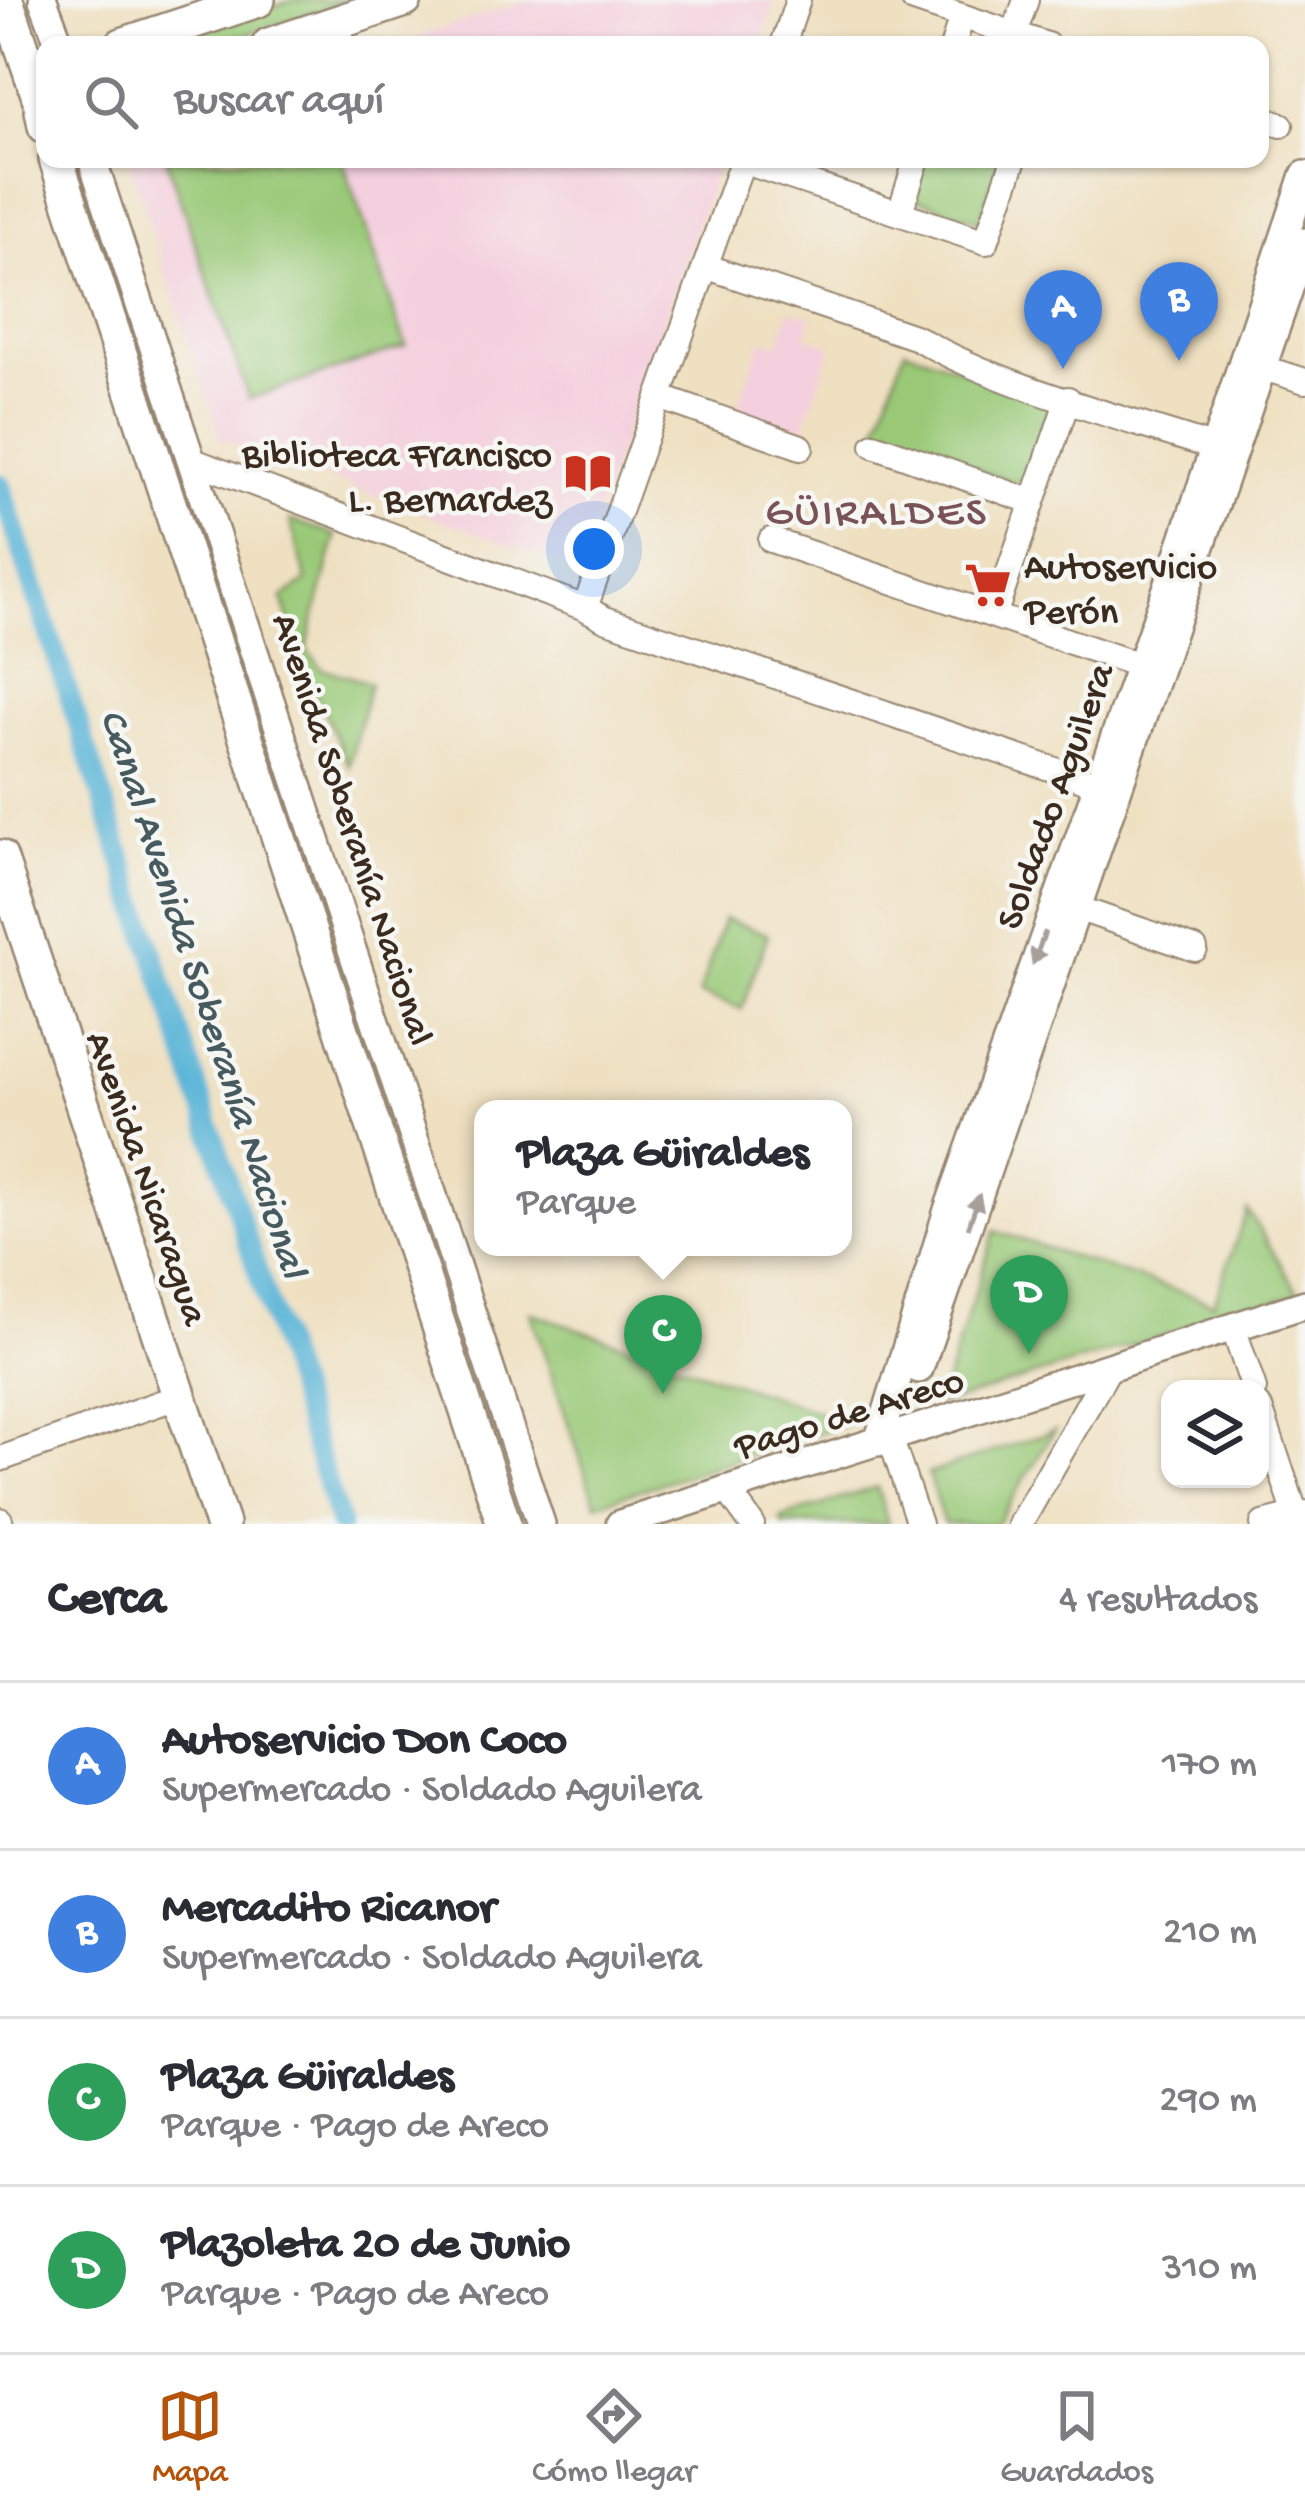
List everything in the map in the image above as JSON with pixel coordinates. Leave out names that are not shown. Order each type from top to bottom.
[{"type":"main road","points":[[6,0],[36,68]]},
{"type":"main road","points":[[149,36],[258,0]]},
{"type":"main road","points":[[295,36],[405,0]]},
{"type":"main road","points":[[0,90],[36,76]]},
{"type":"main road","name":"Avenida Soberanía Nacional","points":[[59,168],[504,1524]]},
{"type":"main road","name":"Avenida Nicaragua","points":[[0,857],[222,1524]]},
{"type":"street","points":[[44,0],[57,36]]},
{"type":"street","points":[[786,36],[798,0]]},
{"type":"street","points":[[914,0],[1020,36]]},
{"type":"street","points":[[1014,34],[1026,0]]},
{"type":"street","points":[[956,36],[962,16]]},
{"type":"street","name":"Avenida Soberanía Nacional","points":[[95,168],[541,1524]]},
{"type":"street","points":[[585,608],[739,168]]},
{"type":"street","points":[[766,168],[986,242],[1011,168]]},
{"type":"street","points":[[900,212],[914,168]]},
{"type":"street","name":"Soldado Aguilera","points":[[884,1441],[954,1191],[1108,788],[1176,592],[1252,364],[1305,175]]},
{"type":"street","name":"Soldado Aguilera","points":[[884,1441],[931,1338],[1078,908],[1141,666],[1176,592],[1212,447],[1305,242]]},
{"type":"street","points":[[705,266],[1212,447]]},
{"type":"street","points":[[1252,364],[1305,381]]},
{"type":"street","points":[[659,397],[801,447]]},
{"type":"street","points":[[994,616],[1068,399]]},
{"type":"street","points":[[874,445],[1033,502]]},
{"type":"street","points":[[190,460],[627,626],[1108,788]]},
{"type":"street","points":[[771,540],[1141,666]]},
{"type":"street","points":[[1078,908],[1195,949]]},
{"type":"street","name":"Pago de Areco","points":[[620,1524],[1305,1304]]},
{"type":"street","points":[[1233,1327],[1251,1380]]},
{"type":"street","points":[[1020,1524],[1109,1368]]},
{"type":"street","points":[[0,1459],[180,1396]]},
{"type":"street","points":[[1263,1524],[1300,1517],[1269,1433]]},
{"type":"street","points":[[884,1441],[919,1524]]},
{"type":"street","points":[[726,1488],[752,1524]]},
{"type":"shaded area","points":[[528,0],[775,0],[763,36],[421,36]]},
{"type":"shaded area","points":[[131,168],[717,168],[582,557],[564,565],[221,439]]},
{"type":"shaded area","points":[[790,310],[812,318],[806,336],[832,346],[802,431],[737,408],[762,340],[778,345]]},
{"type":"green space","points":[[293,0],[350,0],[242,36],[184,36]]},
{"type":"green space","points":[[169,168],[345,168],[406,346],[249,399]]},
{"type":"green space","points":[[922,168],[998,168],[980,221],[912,197]]},
{"type":"green space","points":[[905,349],[1054,401],[1025,486],[875,434]]},
{"type":"green space","points":[[290,520],[336,535],[307,648],[321,668],[370,683],[349,766],[305,670],[282,598],[307,581]]},
{"type":"green space","points":[[724,919],[768,934],[742,1009],[699,994]]},
{"type":"green space","points":[[1247,1210],[1299,1293],[938,1406],[995,1231],[1214,1303]]},
{"type":"green space","points":[[530,1312],[850,1423],[596,1504]]},
{"type":"green space","points":[[1054,1431],[997,1524],[944,1524],[928,1474]]},
{"type":"green space","points":[[877,1487],[888,1524],[782,1524],[781,1518]]},
{"type":"waterway","name":"Canal Avenida Soberanía Nacional","points":[[0,484],[340,1524]]},
{"type":"place","name":"Mercadito Ricanor","points":[[1179,361]]},
{"type":"place","name":"Autoservicio Don Coco","points":[[1063,369]]},
{"type":"place","name":"Biblioteca Francisco L. Bernardez","points":[[588,473]]},
{"type":"place","name":"Autoservicio Perón","points":[[988,585]]},
{"type":"place","name":"Plazoleta 20 de Junio","points":[[1029,1354]]},
{"type":"place","name":"Plaza Güiraldes","points":[[663,1394]]},
{"type":"district","name":"GÜIRALDES","points":[[877,508]]}]
